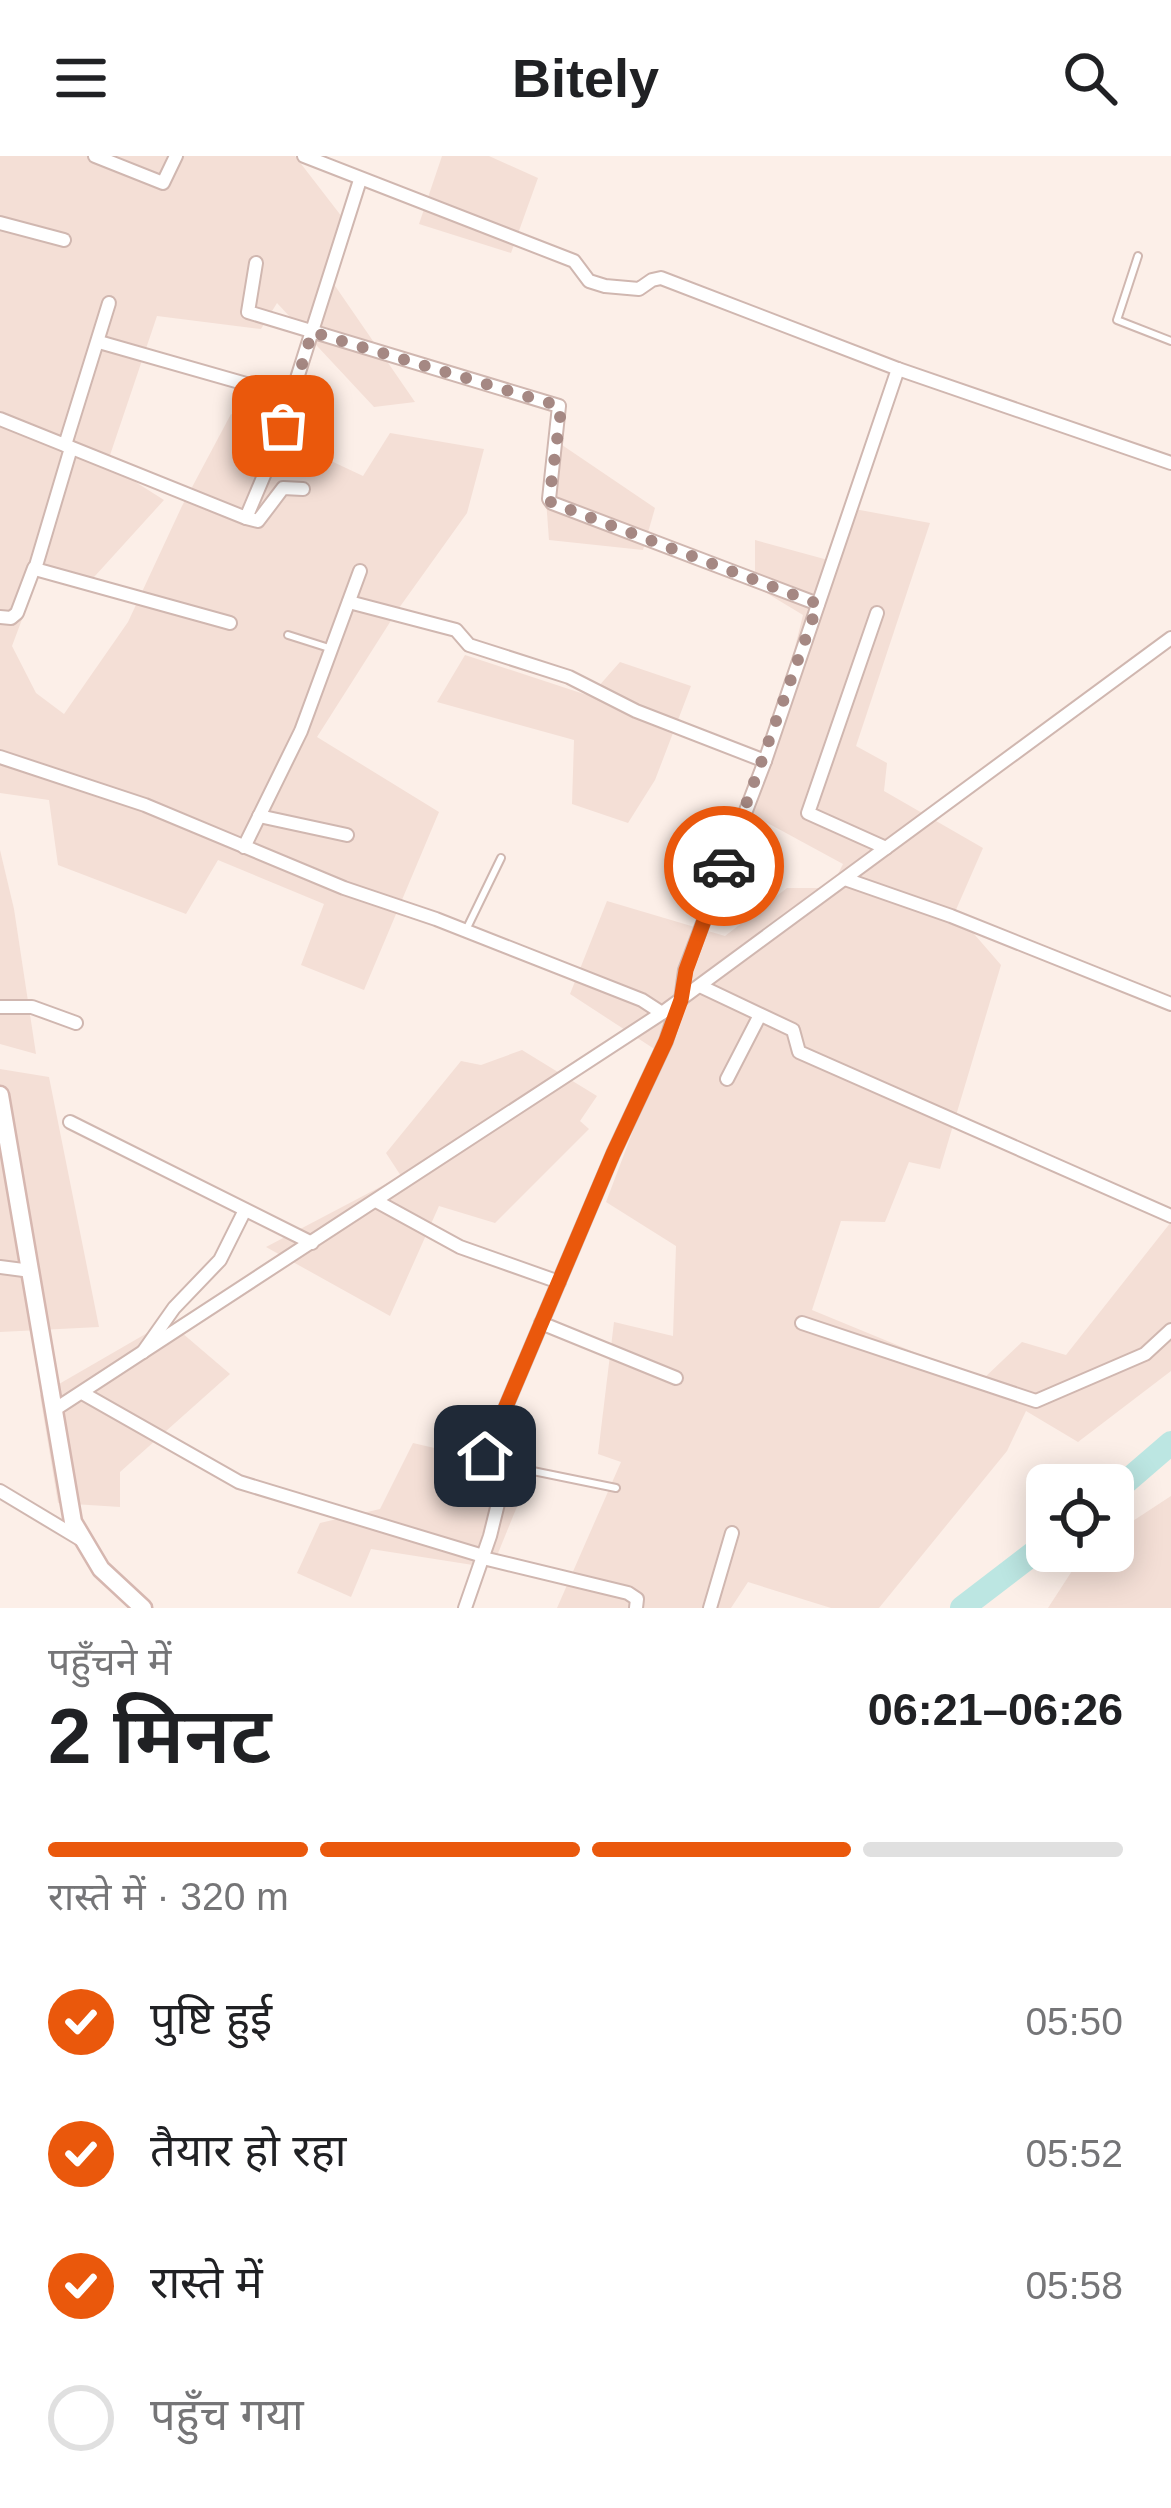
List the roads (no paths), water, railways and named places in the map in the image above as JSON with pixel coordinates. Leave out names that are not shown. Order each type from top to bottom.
[{"type":"street","points":[[95,156],[165,183],[176,156]]},
{"type":"street","points":[[304,156],[574,261],[593,283],[633,290],[661,278],[898,369],[1171,464]]},
{"type":"street","points":[[246,518],[274,454],[360,180]]},
{"type":"street","points":[[0,223],[64,240]]},
{"type":"street","points":[[256,263],[248,312],[556,405],[561,410],[552,503],[818,604]]},
{"type":"street","points":[[0,617],[17,614],[34,568],[110,303]]},
{"type":"street","points":[[99,342],[292,397]]},
{"type":"street","points":[[465,1608],[507,1466],[485,1456],[666,1041],[686,970],[764,761],[898,369]]},
{"type":"street","points":[[0,419],[258,521],[284,488],[303,489]]},
{"type":"street","points":[[34,568],[230,622]]},
{"type":"street","points":[[244,847],[301,731],[360,571]]},
{"type":"street","points":[[349,602],[456,630],[469,645],[569,677],[636,711],[764,761]]},
{"type":"street","points":[[877,613],[808,813],[886,848]]},
{"type":"street","points":[[54,1410],[662,1013],[1171,638]]},
{"type":"street","points":[[0,757],[145,805],[344,888],[643,1000],[662,1013]]},
{"type":"street","points":[[259,816],[347,835]]},
{"type":"street","points":[[845,879],[1171,1004]]},
{"type":"street","points":[[700,986],[793,1030],[799,1052],[1171,1216]]},
{"type":"street","points":[[0,1007],[43,1010],[76,1022]]},
{"type":"street","points":[[727,1079],[760,1015]]},
{"type":"street","points":[[0,1095],[73,1522],[100,1569],[143,1608]]},
{"type":"street","points":[[70,1122],[312,1244]]},
{"type":"street","points":[[376,1202],[460,1247],[559,1282]]},
{"type":"street","points":[[139,1358],[174,1308],[220,1260],[244,1210]]},
{"type":"street","points":[[0,1267],[31,1271]]},
{"type":"street","points":[[541,1323],[676,1378]]},
{"type":"street","points":[[802,1323],[1036,1401],[1145,1354],[1171,1330]]},
{"type":"street","points":[[84,1394],[239,1482],[483,1557],[628,1593],[637,1599],[636,1608]]},
{"type":"street","points":[[0,1491],[80,1539]]},
{"type":"street","points":[[710,1608],[732,1533]]},
{"type":"lane","points":[[1138,256],[1117,320],[1171,341]]},
{"type":"lane","points":[[288,634],[332,649]]},
{"type":"lane","points":[[466,931],[501,858]]},
{"type":"lane","points":[[507,1466],[616,1487]]},
{"type":"waterway","points":[[1134,1475],[1171,1443]]},
{"type":"waterway","points":[[962,1608],[1026,1559]]}]
